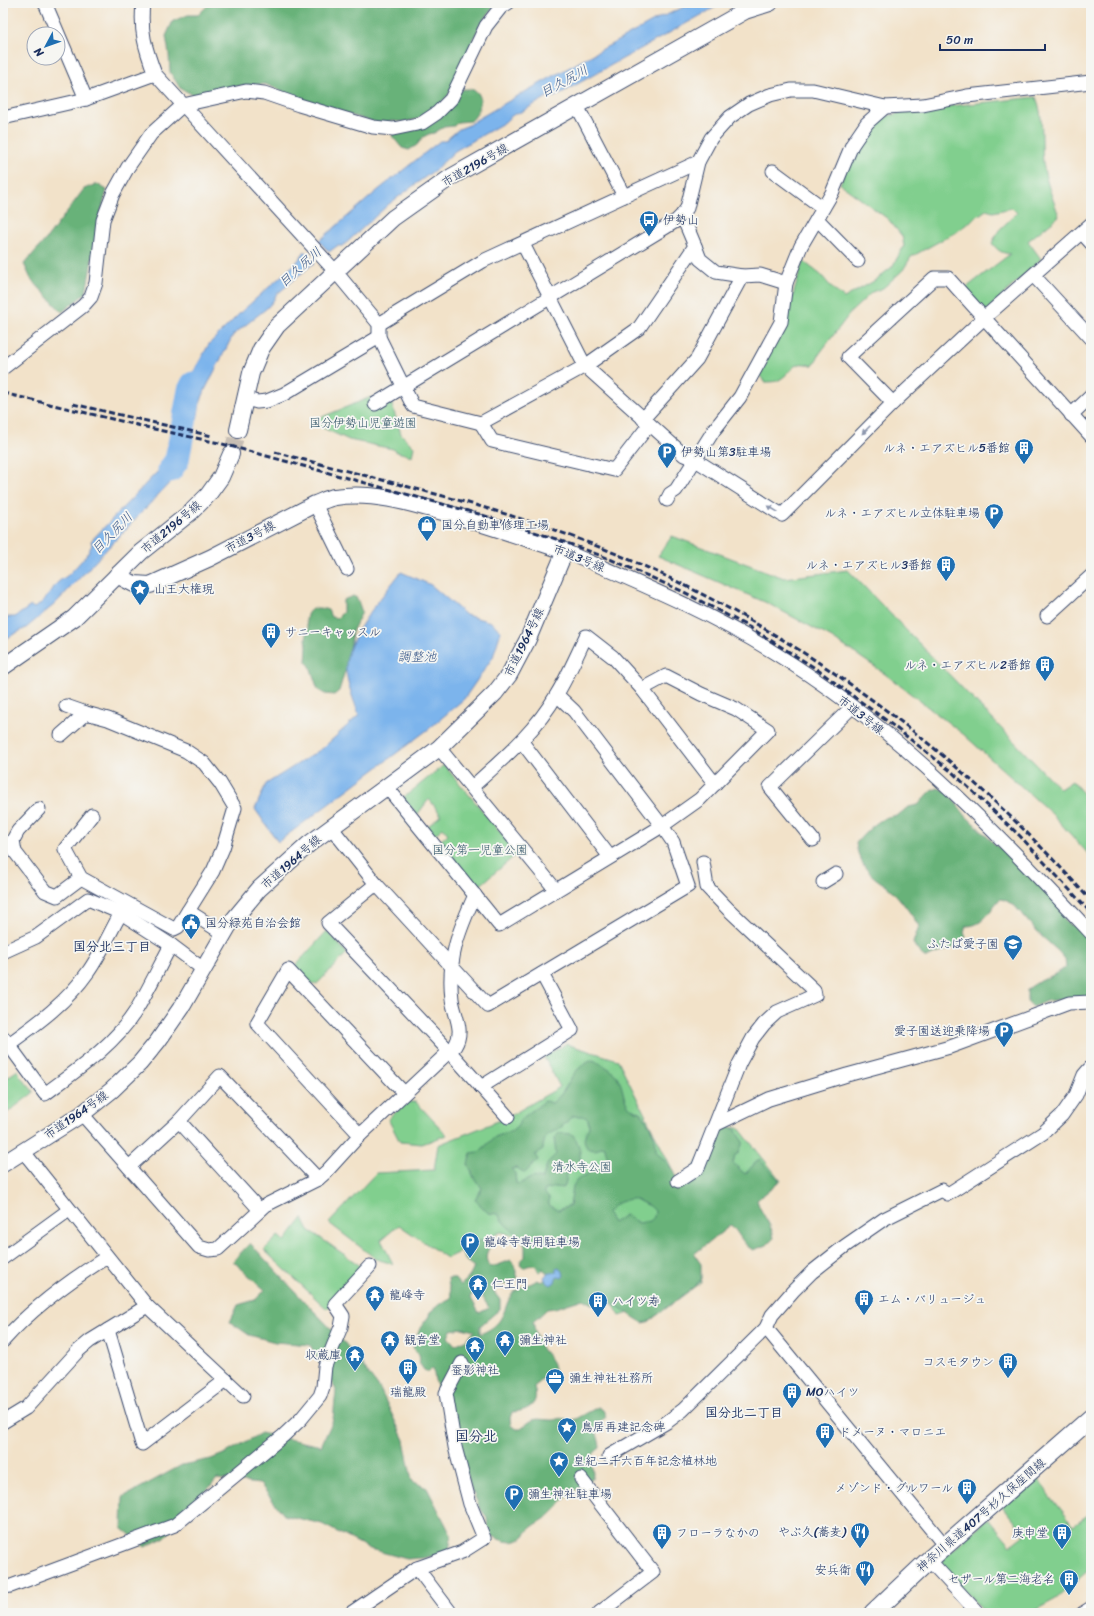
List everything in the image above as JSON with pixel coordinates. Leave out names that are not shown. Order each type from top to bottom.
[{"type":"main road","name":"神奈川県道407号杉久保座間線","points":[[873,1613],[929,1560],[1091,1418]]},
{"type":"street","points":[[45,3],[86,98]]},
{"type":"street","points":[[143,3],[141,22],[146,50],[155,74],[332,267],[379,330],[413,406],[481,423],[585,366],[639,328],[695,246]]},
{"type":"street","points":[[3,368],[83,306],[91,296],[96,283],[103,220],[113,194],[128,167],[151,134],[183,105],[246,91],[264,93],[373,127],[393,129],[422,123],[437,114],[451,99],[486,26],[501,7],[508,3]]},
{"type":"street","name":"市道2196号線","points":[[238,430],[251,373],[261,349],[277,326],[332,267],[393,218],[451,177],[745,11],[770,3]]},
{"type":"street","points":[[3,118],[86,98],[155,74]]},
{"type":"street","points":[[375,404],[676,221],[687,208],[698,162],[711,138],[730,117],[749,104],[770,94],[791,90],[813,90],[885,107],[923,105],[967,96],[1091,82]]},
{"type":"street","points":[[577,106],[624,196]]},
{"type":"street","points":[[667,500],[670,494],[676,490],[714,430],[740,397],[781,322],[786,283],[801,246],[820,213],[852,145],[867,123],[885,107]]},
{"type":"street","points":[[246,399],[257,402],[267,401],[284,394],[483,261],[523,244],[698,162]]},
{"type":"street","points":[[773,171],[820,213],[858,261]]},
{"type":"street","points":[[682,215],[700,259],[716,272],[742,276],[760,275],[786,283]]},
{"type":"street","points":[[523,244],[585,366],[684,455],[782,515],[893,402],[984,318],[1034,276],[1086,229],[1091,243]]},
{"type":"street","points":[[481,423],[492,441],[614,470],[646,422],[697,358],[742,276]]},
{"type":"street","points":[[1034,276],[1091,338]]},
{"type":"street","points":[[893,402],[848,357],[934,278],[948,278],[1091,436]]},
{"type":"street","points":[[1071,414],[1091,396]]},
{"type":"street","name":"市道2196号線","points":[[117,575],[141,552],[191,512],[208,495],[221,477],[230,454]]},
{"type":"street","name":"市道3号線","points":[[117,575],[134,584],[150,586],[210,558],[315,504],[333,497],[344,496],[362,496],[408,503],[489,525],[565,551],[727,625],[774,652],[852,707],[919,760],[953,791],[1017,854],[1091,933]]},
{"type":"street","points":[[315,504],[347,569]]},
{"type":"street","name":"市道1964号線","points":[[3,1164],[82,1114],[112,1090],[140,1063],[158,1041],[182,1005],[224,934],[259,889],[331,827],[439,748],[490,698],[509,675],[528,639],[565,551]]},
{"type":"street","points":[[3,667],[74,618],[117,575]]},
{"type":"street","points":[[1047,616],[1091,576]]},
{"type":"street","points":[[472,787],[522,742],[540,719],[557,695],[586,636],[613,656],[642,689],[715,784]]},
{"type":"street","points":[[386,786],[499,925],[662,826],[700,799],[768,730],[736,709],[701,694],[666,676],[642,689]]},
{"type":"street","points":[[331,827],[376,884],[452,965],[488,1006],[688,886],[673,842],[574,711],[557,695]]},
{"type":"street","points":[[66,706],[108,719],[186,751],[204,763],[220,783],[235,808],[223,848],[213,871],[178,927],[174,929],[81,878],[65,849],[92,815]]},
{"type":"street","points":[[813,840],[770,787],[852,707]]},
{"type":"street","points":[[61,735],[86,713]]},
{"type":"street","points":[[522,742],[610,857]]},
{"type":"street","points":[[439,748],[556,890]]},
{"type":"street","points":[[38,809],[18,831],[13,840],[15,852],[45,891],[57,896],[81,878]]},
{"type":"street","points":[[678,1181],[698,1168],[739,1064],[753,1038],[764,1024],[777,1012],[815,996],[814,990],[728,910],[707,887],[703,862]]},
{"type":"street","points":[[823,882],[836,874]]},
{"type":"street","points":[[376,884],[328,923],[450,1052],[508,1117]]},
{"type":"street","points":[[82,1114],[199,1247],[209,1250],[218,1248],[260,1210],[318,1179],[404,1093],[450,1052],[459,1038],[460,1031],[452,999],[452,965],[458,934],[475,895]]},
{"type":"street","points":[[3,952],[36,937],[88,899],[121,913],[171,945],[203,969]]},
{"type":"street","points":[[188,911],[224,934]]},
{"type":"street","points":[[121,913],[88,972],[71,992],[42,1020],[6,1040],[45,1094],[82,1067],[115,1038],[134,1012],[171,945]]},
{"type":"street","points":[[360,1136],[257,1023],[288,970],[404,1093]]},
{"type":"street","points":[[481,1087],[572,1030],[542,974]]},
{"type":"street","points":[[715,1125],[769,1100],[847,1075],[950,1047],[1069,1003],[1091,1002]]},
{"type":"street","points":[[608,1456],[667,1422],[705,1390],[766,1328],[772,1315],[812,1272],[877,1223],[942,1190],[948,1194],[1043,1133],[1062,1115],[1076,1095],[1084,1075],[1091,1067]]},
{"type":"street","points":[[129,1167],[179,1121],[220,1076],[318,1179]]},
{"type":"street","points":[[179,1121],[260,1210]]},
{"type":"street","points":[[23,1151],[147,1306],[243,1396]]},
{"type":"street","points":[[3,1258],[69,1210]]},
{"type":"street","points":[[3,1341],[35,1309],[71,1279],[107,1257]]},
{"type":"street","points":[[3,1587],[11,1586],[175,1525],[283,1436],[301,1419],[320,1396],[323,1387],[325,1366],[341,1327],[343,1316],[334,1304],[370,1266]]},
{"type":"street","points":[[3,1422],[26,1408],[78,1351],[90,1341],[147,1306]]},
{"type":"street","points":[[766,1328],[945,1546]]},
{"type":"street","points":[[108,1330],[142,1444],[226,1380]]},
{"type":"street","points":[[351,1613],[417,1568],[462,1552],[484,1538],[470,1504],[454,1447],[446,1393],[462,1363]]},
{"type":"street","points":[[581,1479],[653,1572],[599,1613]]},
{"type":"street","points":[[929,1560],[978,1613]]},
{"type":"street","points":[[417,1568],[451,1613]]},
{"type":"street","points":[[1083,1613],[1091,1608]]},
{"type":"green space","points":[[210,3],[497,3],[480,25],[448,96],[433,111],[418,119],[405,122],[391,121],[377,123],[313,104],[265,84],[239,86],[197,97],[180,88],[170,72],[166,36],[173,21],[188,15],[198,15]]},
{"type":"green space","points":[[463,89],[471,89],[476,91],[480,98],[480,106],[476,115],[471,121],[458,122],[454,126],[444,127],[434,133],[429,134],[423,137],[417,145],[409,150],[402,148],[392,136],[393,133],[414,128]]},
{"type":"green space","points":[[1036,97],[1039,104],[1041,120],[1044,169],[1059,216],[1028,241],[1041,259],[984,313],[963,290],[1010,254],[1000,251],[992,243],[999,230],[1017,213],[1012,208],[993,212],[986,210],[956,232],[911,257],[903,270],[883,288],[872,292],[851,312],[820,353],[813,366],[806,364],[796,365],[783,378],[773,382],[765,382],[760,376],[787,316],[803,261],[821,275],[833,289],[844,298],[874,281],[892,267],[904,246],[902,236],[888,219],[840,184],[852,154],[871,126],[888,116],[912,110]]},
{"type":"green space","points":[[97,184],[107,190],[99,220],[86,293],[62,312],[31,279],[24,264],[48,237],[84,189]]},
{"type":"green space","name":"国分伊勢山児童遊園","points":[[371,397],[379,410],[391,402],[401,434],[414,447],[412,456],[397,452],[393,449],[349,440],[310,422]]},
{"type":"green space","points":[[672,536],[784,578],[848,570],[1060,789],[1072,781],[1091,802],[1091,857],[1052,814],[963,734],[881,671],[832,638],[767,603],[658,556]]},
{"type":"green space","points":[[353,596],[357,598],[362,612],[352,632],[349,664],[344,674],[339,691],[334,695],[325,694],[318,690],[310,666],[306,662],[306,638],[308,628],[306,618],[311,610],[319,608],[328,610],[331,617],[337,618],[343,612],[343,600]]},
{"type":"green space","name":"国分第一児童公園","points":[[444,765],[518,853],[477,888],[439,842],[448,834],[443,828],[434,835],[427,827],[441,815],[429,799],[417,815],[403,798]]},
{"type":"green space","points":[[938,788],[947,791],[965,815],[998,847],[1004,849],[1063,910],[1063,917],[1070,925],[1091,930],[1091,1000],[1046,1001],[1033,1007],[1027,1001],[1027,990],[1066,967],[1065,959],[1037,932],[1015,906],[1005,900],[1000,899],[986,917],[978,923],[966,926],[964,932],[966,938],[953,948],[927,958],[917,950],[913,943],[919,926],[894,893],[868,871],[860,858],[856,843],[869,829],[880,821],[891,816],[897,816],[908,807],[918,805],[931,791]]},
{"type":"green space","points":[[327,931],[347,953],[317,984],[309,985],[293,968]]},
{"type":"green space","name":"清水寺公園","points":[[566,1044],[618,1060],[678,1181],[700,1168],[721,1129],[738,1127],[781,1181],[691,1246],[701,1282],[648,1322],[632,1312],[620,1316],[580,1246],[539,1272],[522,1238],[501,1232],[447,1258],[399,1225],[381,1240],[393,1264],[376,1259],[329,1223],[376,1173],[434,1170],[438,1145],[508,1117],[560,1087],[544,1057]]},
{"type":"green space","points":[[593,1060],[600,1063],[616,1075],[627,1103],[634,1110],[640,1112],[652,1130],[656,1151],[673,1170],[677,1180],[686,1178],[718,1131],[730,1127],[736,1130],[743,1142],[739,1153],[735,1155],[733,1163],[745,1174],[759,1159],[779,1180],[776,1185],[757,1200],[771,1227],[774,1238],[767,1245],[753,1250],[746,1245],[731,1225],[694,1254],[701,1264],[701,1279],[695,1286],[648,1322],[643,1323],[606,1300],[592,1304],[583,1299],[547,1309],[533,1322],[541,1347],[552,1361],[554,1372],[540,1380],[534,1388],[535,1399],[531,1406],[523,1410],[512,1412],[510,1418],[511,1426],[521,1429],[529,1422],[537,1419],[552,1420],[560,1418],[568,1421],[576,1419],[598,1407],[603,1410],[606,1417],[597,1429],[600,1448],[592,1457],[591,1465],[593,1476],[591,1479],[568,1495],[550,1515],[532,1527],[521,1539],[512,1542],[505,1541],[488,1533],[487,1517],[481,1510],[470,1486],[452,1414],[440,1395],[433,1368],[428,1372],[424,1370],[419,1363],[419,1355],[413,1348],[420,1328],[429,1316],[430,1312],[441,1303],[451,1298],[448,1278],[454,1278],[460,1285],[470,1275],[474,1267],[466,1261],[462,1254],[468,1245],[484,1240],[490,1247],[486,1257],[490,1267],[511,1260],[518,1278],[510,1284],[494,1285],[491,1288],[500,1300],[500,1309],[480,1326],[480,1334],[491,1329],[498,1323],[503,1315],[509,1298],[514,1292],[537,1280],[542,1282],[547,1278],[547,1273],[542,1268],[533,1265],[523,1268],[520,1265],[521,1260],[525,1257],[525,1247],[521,1235],[508,1227],[498,1214],[488,1213],[475,1200],[482,1188],[474,1178],[468,1164],[471,1153],[479,1152],[495,1137],[511,1131],[518,1125],[521,1119],[545,1101],[552,1103],[558,1098],[574,1074],[585,1064]],"holes":[[[572,1116],[583,1116],[588,1119],[589,1127],[584,1138],[586,1146],[588,1149],[596,1150],[602,1146],[605,1147],[608,1161],[602,1169],[596,1167],[591,1168],[589,1173],[577,1180],[573,1186],[570,1206],[558,1210],[549,1205],[549,1198],[544,1193],[545,1190],[556,1187],[562,1188],[565,1186],[567,1174],[580,1162],[579,1147],[572,1134],[559,1133],[554,1138],[556,1154],[548,1162],[542,1179],[533,1177],[519,1184],[516,1183],[515,1173],[511,1169],[517,1168],[525,1173],[538,1160],[535,1155],[543,1150],[544,1141],[547,1136],[565,1124]],[[634,1199],[650,1206],[655,1211],[654,1217],[650,1221],[639,1223],[625,1215],[613,1223],[607,1213],[620,1202]],[[479,1291],[489,1308],[479,1313],[470,1296]],[[462,1328],[474,1331],[467,1339],[455,1345],[448,1337],[451,1330]]]},
{"type":"green space","points":[[18,1070],[20,1076],[33,1091],[33,1093],[3,1116],[3,1080]]},
{"type":"green space","points":[[407,1102],[416,1102],[447,1135],[422,1144],[400,1142],[388,1119]]},
{"type":"green space","points":[[303,1218],[309,1230],[362,1267],[327,1309],[264,1250],[278,1236],[285,1241]]},
{"type":"green space","points":[[250,1243],[344,1342],[380,1389],[404,1440],[412,1481],[427,1488],[451,1535],[449,1553],[423,1558],[407,1559],[370,1549],[322,1524],[284,1515],[260,1484],[217,1479],[165,1537],[145,1547],[122,1528],[123,1497],[182,1465],[211,1459],[226,1453],[261,1433],[321,1446],[333,1420],[336,1390],[310,1345],[275,1342],[249,1335],[230,1322],[238,1305],[255,1300],[265,1290],[233,1261]]},
{"type":"green space","points":[[1036,1477],[1073,1525],[1091,1513],[1091,1568],[1056,1599],[1030,1613],[985,1613],[943,1567],[943,1559],[988,1518],[1011,1545],[1025,1534],[1002,1506]]},
{"type":"water","points":[[693,3],[723,3],[554,97],[549,96],[521,112],[514,114],[505,122],[455,151],[436,169],[389,204],[343,246],[337,246],[329,252],[319,241],[377,191],[440,141],[445,141],[459,129],[469,125],[521,94],[661,17]]},
{"type":"water","points":[[305,251],[315,262],[276,295],[267,308],[233,335],[206,388],[200,403],[197,420],[176,416],[188,382],[209,344],[241,312],[296,263]]},
{"type":"water","points":[[173,437],[190,441],[183,463],[177,475],[55,604],[26,628],[3,640],[3,620],[8,617],[15,617],[31,606],[34,608],[41,603],[57,583],[78,565],[90,549],[92,545],[91,541],[157,472],[161,474],[166,470],[172,457]]},
{"type":"water","name":"調整池","points":[[401,572],[431,585],[466,615],[491,622],[501,631],[493,657],[464,699],[430,728],[278,842],[255,809],[266,784],[323,748],[359,715],[347,677],[347,659],[357,632]]},
{"type":"water","points":[[559,1267],[564,1275],[562,1278],[556,1278],[555,1282],[551,1285],[546,1282],[544,1277],[547,1274],[556,1272],[556,1268]]},
{"type":"waterway","name":"目久尻川","points":[[170,470],[177,460],[190,390],[193,384]]},
{"type":"tunnel","points":[[231,454],[238,430]]},
{"type":"railway","points":[[3,393],[219,443],[479,514],[556,539],[610,559],[684,592],[749,627],[815,668],[887,721],[952,772],[1020,836],[1091,913]]},
{"type":"railway","points":[[73,404],[212,436]]},
{"type":"railway","points":[[275,452],[454,499],[525,520],[636,562],[709,598],[780,638],[849,683],[914,732],[977,785],[1036,841],[1091,901]]},
{"type":"place","name":"伊勢山","points":[[649,237]]},
{"type":"place","name":"ルネ・エアズヒル5番館","points":[[1024,465]]},
{"type":"place","name":"伊勢山第3駐車場","points":[[667,469]]},
{"type":"place","name":"ルネ・エアズヒル立体駐車場","points":[[994,530]]},
{"type":"place","name":"国分自動車修理工場","points":[[427,542]]},
{"type":"place","name":"ルネ・エアズヒル3番館","points":[[946,582]]},
{"type":"place","name":"山王大権現","points":[[140,606]]},
{"type":"place","name":"サニーキャッスル","points":[[271,649]]},
{"type":"place","name":"ルネ・エアズヒル2番館","points":[[1045,682]]},
{"type":"place","name":"国分緑苑自治会館","points":[[191,940]]},
{"type":"place","name":"ふたば愛子園","points":[[1013,961]]},
{"type":"place","name":"愛子園送迎乗降場","points":[[1004,1048]]},
{"type":"place","name":"龍峰寺専用駐車場","points":[[470,1259]]},
{"type":"place","name":"仁王門","points":[[478,1301]]},
{"type":"place","name":"龍峰寺","points":[[375,1312]]},
{"type":"place","name":"エム・バリュージュ","points":[[864,1316]]},
{"type":"place","name":"ハイツ寿","points":[[598,1318]]},
{"type":"place","name":"観音堂","points":[[390,1357]]},
{"type":"place","name":"彌生神社","points":[[505,1357]]},
{"type":"place","name":"蚕影神社","points":[[475,1363]]},
{"type":"place","name":"収蔵庫","points":[[355,1372]]},
{"type":"place","name":"コスモタウン","points":[[1008,1379]]},
{"type":"place","name":"瑞龍殿","points":[[408,1385]]},
{"type":"place","name":"彌生神社社務所","points":[[555,1395]]},
{"type":"place","name":"MOハイツ","points":[[792,1409]]},
{"type":"place","name":"鳥居再建記念碑","points":[[567,1444]]},
{"type":"place","name":"ドメーヌ・マロニエ","points":[[825,1449]]},
{"type":"place","name":"皇紀二千六百年記念植林地","points":[[559,1478]]},
{"type":"place","name":"メゾンド・グルワール","points":[[967,1505]]},
{"type":"place","name":"彌生神社駐車場","points":[[514,1511]]},
{"type":"place","name":"やぶ久(蕎麦)","points":[[860,1549]]},
{"type":"place","name":"フローラなかの","points":[[662,1550]]},
{"type":"place","name":"庚申堂","points":[[1062,1550]]},
{"type":"place","name":"安兵衛","points":[[865,1587]]},
{"type":"place","name":"セザール第二海老名","points":[[1069,1596]]},
{"type":"district","name":"国分北三丁目","points":[[112,946]]},
{"type":"district","name":"国分北二丁目","points":[[744,1412]]},
{"type":"district","name":"国分北","points":[[476,1436]]}]
